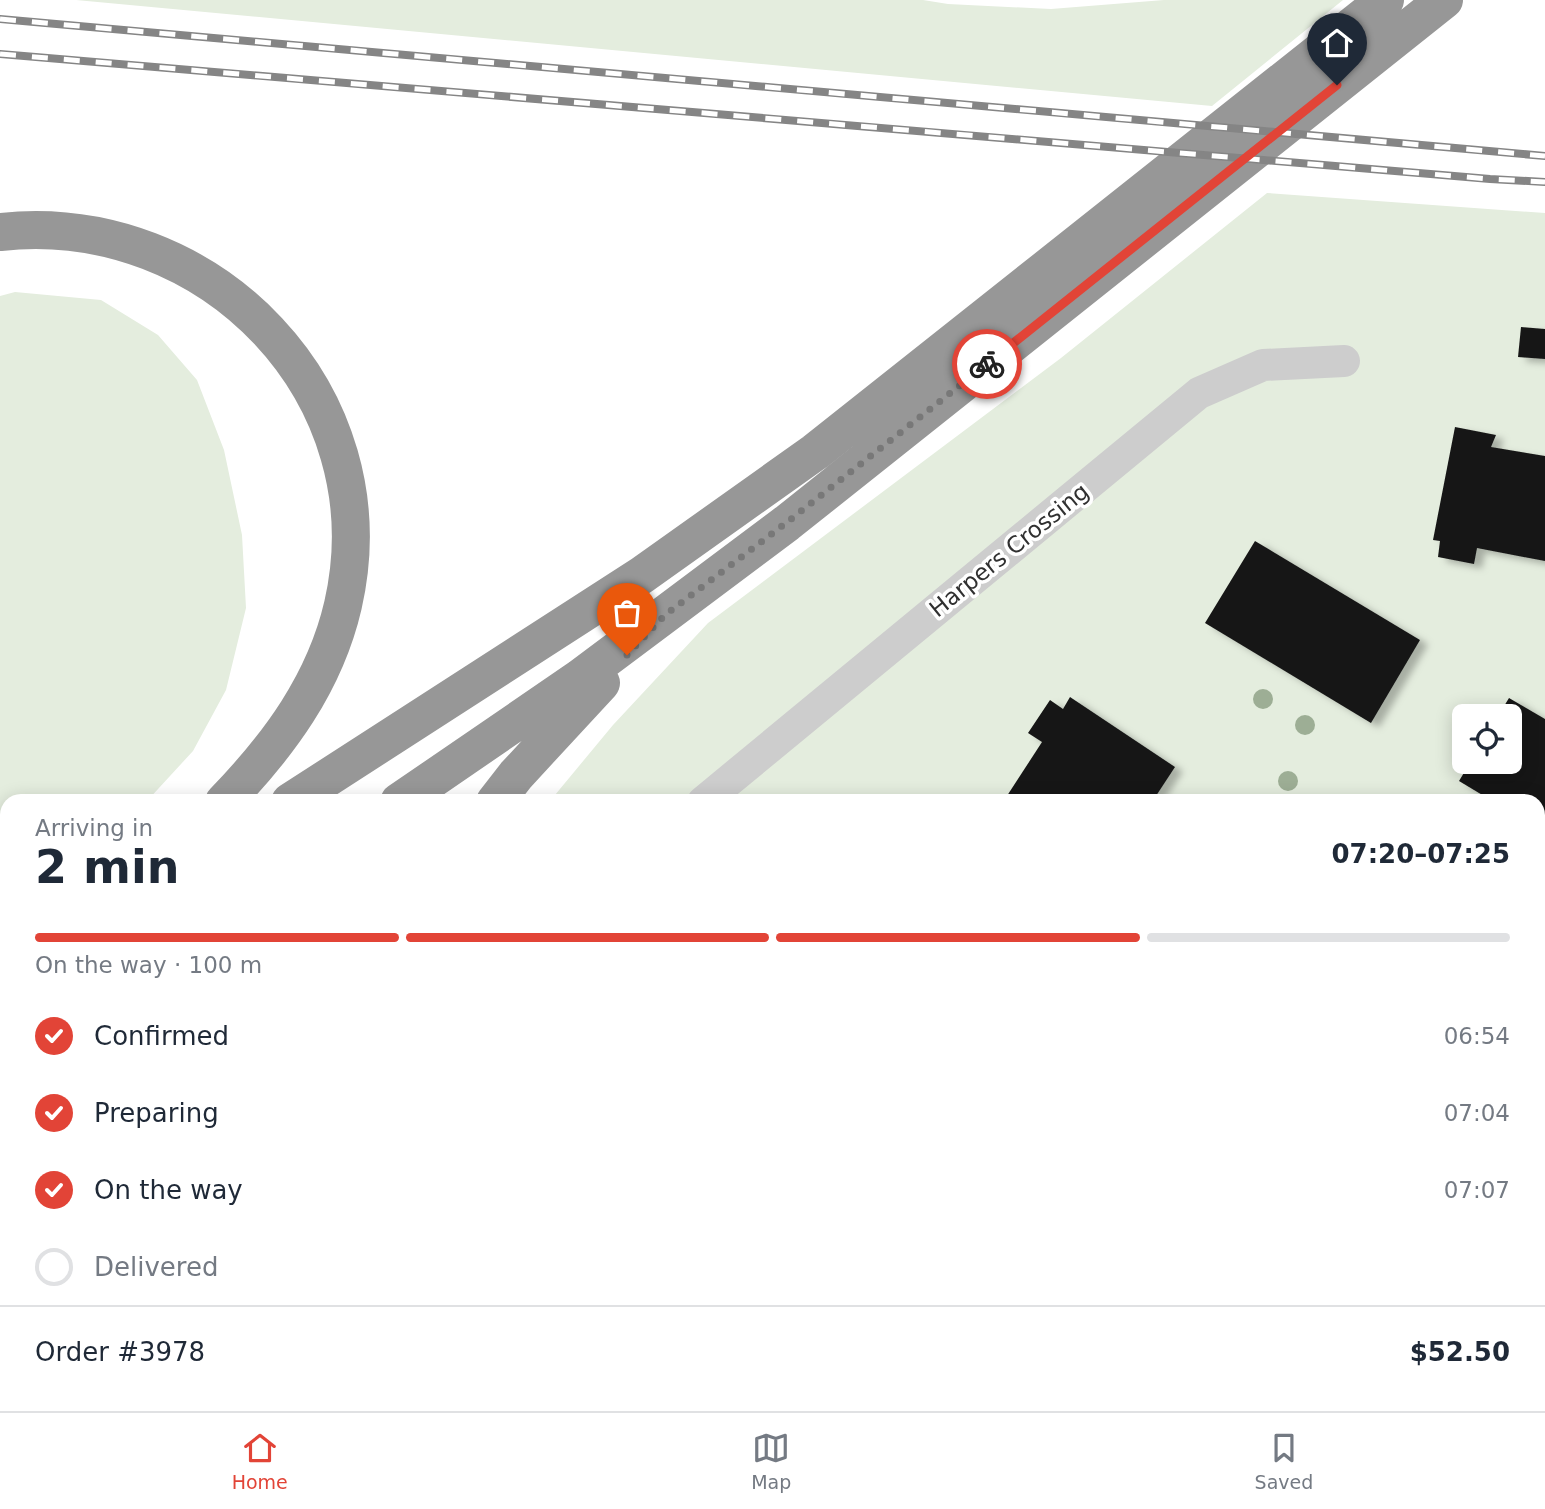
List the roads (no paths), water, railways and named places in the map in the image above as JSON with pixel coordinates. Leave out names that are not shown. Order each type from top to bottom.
[{"type":"highway","points":[[302,794],[565,626],[730,514],[887,397],[1385,0]]},
{"type":"highway","points":[[411,794],[558,693],[665,615],[838,482],[1444,0]]},
{"type":"highway","points":[[0,232],[51,230],[113,239],[202,276],[253,314],[276,338],[314,391],[327,418],[344,477],[349,509],[348,573],[343,605],[321,670],[306,699],[267,755],[232,794]]},
{"type":"highway","points":[[501,794],[665,615]]},
{"type":"street","name":"Harpers Crossing","points":[[713,794],[1199,393],[1264,365],[1343,361]]},
{"type":"railway","points":[[0,19],[1545,156]]},
{"type":"railway","points":[[0,54],[1545,182]]}]
